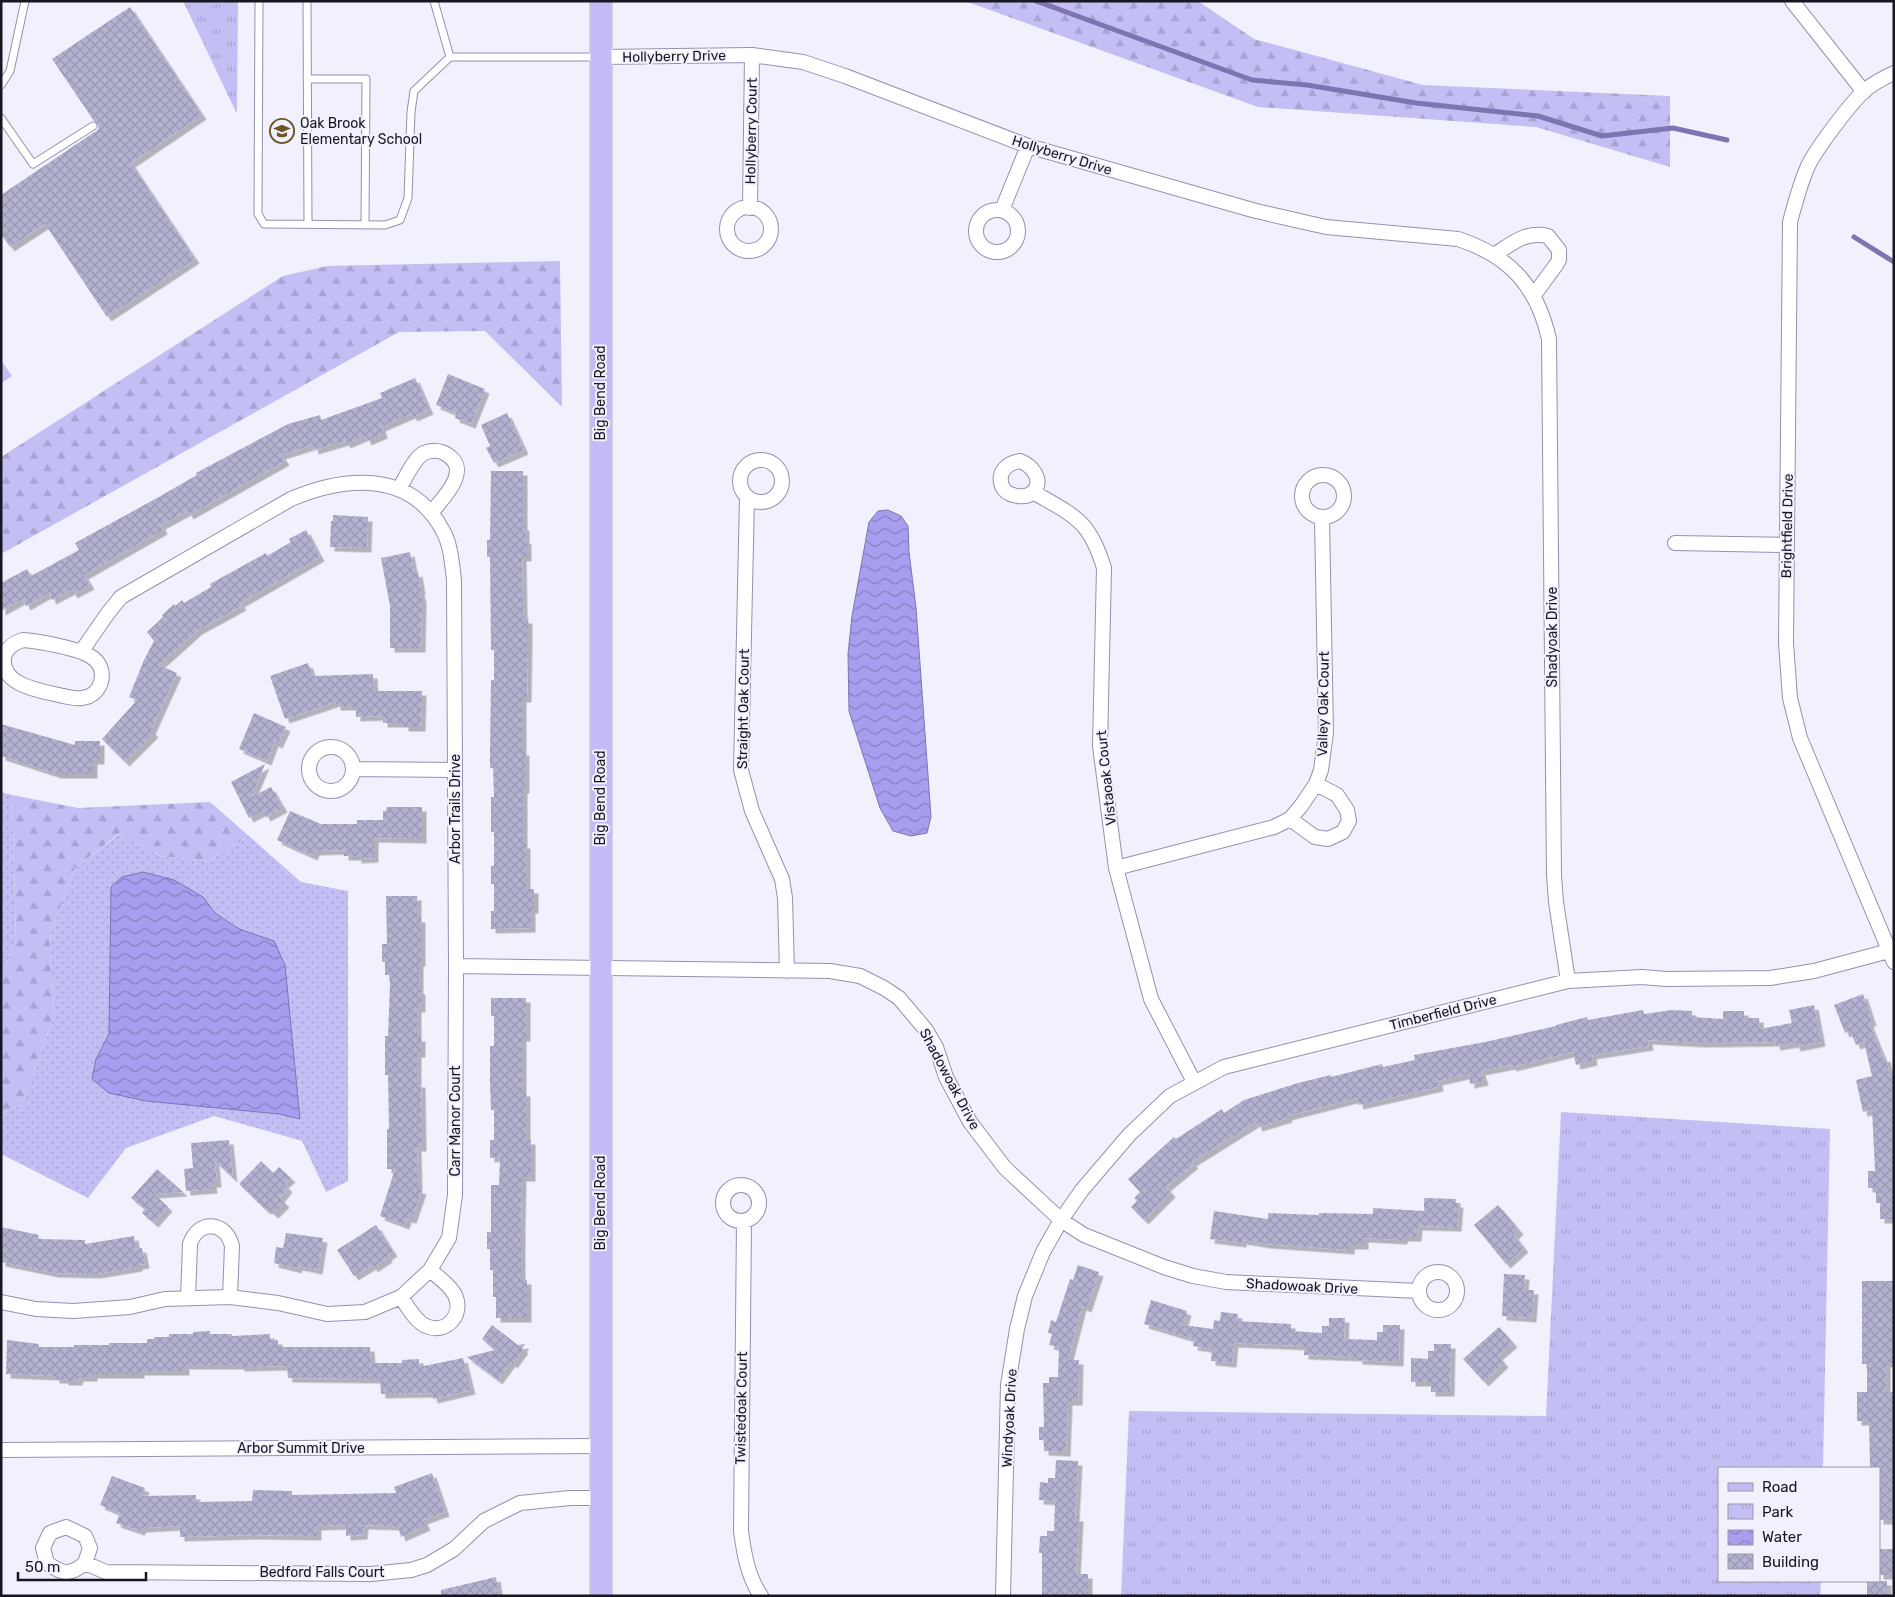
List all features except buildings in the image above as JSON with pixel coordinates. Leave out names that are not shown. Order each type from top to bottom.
[{"type":"main road","name":"Big Bend Road","points":[[601,1],[601,1596]]},
{"type":"street","points":[[1792,1],[1864,92]]},
{"type":"street","name":"Hollyberry Drive","points":[[601,57],[752,55],[802,62],[845,76],[1028,146],[1256,211],[1326,227],[1458,238],[1477,245],[1494,255],[1518,275]]},
{"type":"street","name":"Hollyberry Court","points":[[750,208],[752,55]]},
{"type":"street","name":"Brightfield Drive","points":[[1891,956],[1800,738],[1790,698],[1786,643],[1790,222],[1809,164],[1839,122],[1864,92],[1882,78],[1894,73]]},
{"type":"street","points":[[1002,210],[1028,146]]},
{"type":"street","points":[[1494,255],[1526,236],[1533,234],[1548,236],[1559,250],[1558,260],[1534,295]]},
{"type":"street","name":"Shadyoak Drive","points":[[1518,275],[1529,286],[1534,295],[1544,318],[1549,339],[1554,875],[1556,902],[1568,981]]},
{"type":"street","points":[[399,489],[418,458],[424,453],[435,450],[449,455],[456,464],[456,480],[431,513]]},
{"type":"street","name":"Arbor Trails Drive","points":[[81,652],[121,597],[291,499],[332,484],[354,482],[374,483],[399,489],[416,499],[431,513],[444,532],[450,550],[454,580],[456,966]]},
{"type":"street","name":"Vistaoak Court","points":[[1033,492],[1074,515],[1090,532],[1098,548],[1104,568],[1100,746],[1116,868],[1151,999],[1194,1082]]},
{"type":"street","name":"Straight Oak Court","points":[[747,498],[741,770],[752,811],[782,879],[785,898],[787,971]]},
{"type":"street","name":"Valley Oak Court","points":[[1116,868],[1274,827],[1290,819],[1309,796],[1321,770],[1326,733],[1322,518]]},
{"type":"street","points":[[1675,543],[1787,545]]},
{"type":"street","points":[[23,640],[36,641],[81,652],[92,656],[98,662],[102,677],[96,692],[82,699],[24,687],[12,681],[4,668],[3,660],[9,647],[23,640]]},
{"type":"street","points":[[353,769],[455,770]]},
{"type":"street","points":[[1290,819],[1315,837],[1328,839],[1343,832],[1349,821],[1347,810],[1337,795],[1316,784]]},
{"type":"street","name":"Timberfield Drive","points":[[1061,1220],[1082,1190],[1129,1135],[1170,1096],[1224,1067],[1568,981],[1642,977],[1666,979],[1770,978],[1891,956]]},
{"type":"street","points":[[456,966],[600,967]]},
{"type":"street","name":"Carr Manor Court","points":[[1,1302],[36,1309],[73,1311],[130,1307],[165,1299],[230,1297],[278,1303],[328,1314],[365,1312],[400,1297],[430,1270],[449,1238],[455,1195],[456,966]]},
{"type":"street","name":"Shadowoak Drive","points":[[600,967],[830,971],[860,976],[899,998],[926,1030],[936,1047],[946,1077],[970,1122],[1005,1168],[1061,1220],[1084,1235],[1164,1267],[1192,1276],[1226,1282],[1419,1291]]},
{"type":"street","name":"Windyoak Drive","points":[[1003,1596],[1008,1385],[1017,1329],[1025,1296],[1034,1271],[1061,1220]]},
{"type":"street","name":"Twistedoak Court","points":[[744,1221],[741,1531],[748,1568],[758,1594]]},
{"type":"street","points":[[188,1298],[190,1244],[192,1237],[197,1231],[210,1226],[220,1228],[230,1239],[232,1246],[230,1297]]},
{"type":"street","points":[[400,1297],[421,1323],[426,1326],[442,1328],[449,1324],[458,1310],[458,1302],[449,1287],[430,1270]]},
{"type":"street","name":"Arbor Summit Drive","points":[[1,1450],[600,1446]]},
{"type":"street","name":"Bedford Falls Court","points":[[85,1563],[106,1572],[371,1574],[411,1570],[427,1565],[454,1549],[484,1521],[520,1502],[570,1498],[601,1498]]},
{"type":"lane","points":[[1,85],[10,71],[25,1]]},
{"type":"lane","points":[[259,1],[258,214],[264,224],[385,225],[400,220],[408,198],[410,112],[414,91],[450,57],[601,57]]},
{"type":"lane","points":[[308,1],[308,224]]},
{"type":"lane","points":[[434,1],[450,57]]},
{"type":"lane","points":[[307,79],[366,79],[364,224]]},
{"type":"lane","points":[[1,118],[33,164],[93,126]]},
{"type":"green space","points":[[183,1],[238,1],[237,114],[184,3]]},
{"type":"green space","points":[[965,1],[1198,1],[1254,39],[1423,85],[1670,96],[1670,167],[1536,127],[1258,107]]},
{"type":"green space","points":[[560,261],[562,407],[485,331],[399,332],[1,554],[1,457],[283,276],[327,266]]},
{"type":"green space","points":[[1,360],[12,376],[1,383]]},
{"type":"green space","points":[[1,792],[12,795],[16,940],[4,971],[1,971]]},
{"type":"green space","points":[[12,795],[78,808],[210,802],[249,836],[208,861],[160,856],[120,833],[75,868],[50,934],[54,1016],[22,1104],[1,1114],[1,971],[4,971],[16,940]]},
{"type":"green space","points":[[121,833],[160,856],[208,861],[249,836],[301,882],[348,891],[348,1181],[326,1192],[302,1141],[214,1116],[126,1148],[88,1198],[1,1154],[1,1114],[22,1104],[54,1016],[50,934],[75,868]]},
{"type":"green space","points":[[1561,1112],[1830,1129],[1823,1467],[1718,1467],[1718,1582],[1821,1582],[1820,1596],[1121,1596],[1129,1411],[1546,1416]]},
{"type":"water","points":[[888,510],[901,516],[908,526],[909,552],[916,608],[931,817],[927,833],[911,836],[893,831],[880,808],[849,711],[848,654],[852,616],[869,522],[878,511]]},
{"type":"water","points":[[143,872],[174,880],[203,897],[215,913],[239,929],[274,941],[285,965],[300,1119],[279,1114],[146,1101],[109,1093],[92,1079],[96,1059],[109,1034],[111,887],[122,877]]},
{"type":"waterway","points":[[1036,1],[1252,80],[1307,85],[1416,103],[1538,116],[1602,136],[1673,128],[1727,140]]},
{"type":"waterway","points":[[1854,237],[1894,262]]},
{"type":"place","name":"Oak Brook Elementary School","points":[[282,131]]}]
